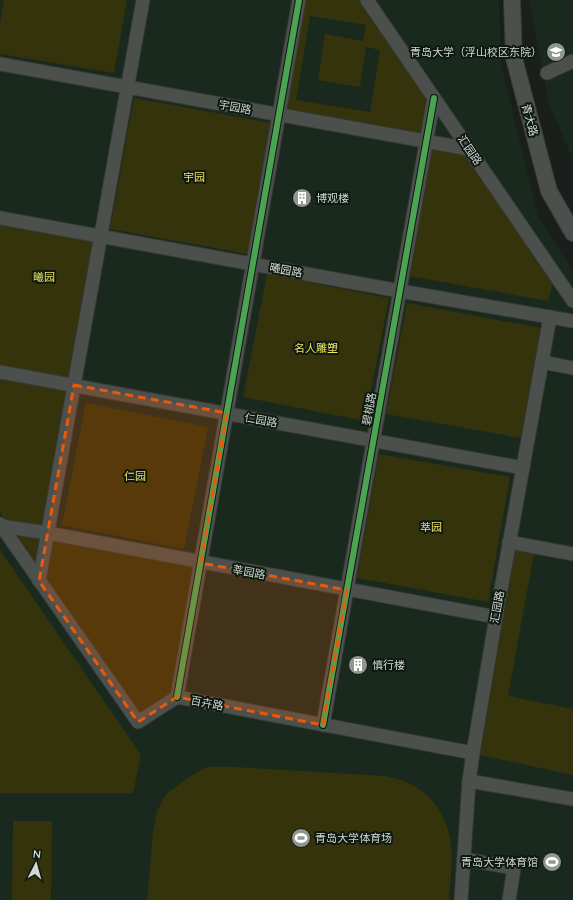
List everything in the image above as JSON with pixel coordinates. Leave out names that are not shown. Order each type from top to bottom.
[{"type":"street","points":[[40,581],[143,0]]},
{"type":"street","points":[[177,697],[299,0]]},
{"type":"street","name":"汇园路","points":[[367,0],[573,301]]},
{"type":"street","name":"青大路","points":[[512,0],[514,58],[516,66],[549,191],[573,233]]},
{"type":"street","points":[[547,73],[573,61]]},
{"type":"street","name":"宇园路","points":[[0,64],[469,149]]},
{"type":"street","name":"碧桃路","points":[[323,725],[343,589],[373,440],[434,98]]},
{"type":"street","name":"曦园路","points":[[0,218],[573,321]]},
{"type":"street","name":"汇园路","points":[[461,900],[469,781],[473,753],[509,542],[550,317]]},
{"type":"street","points":[[542,362],[573,368]]},
{"type":"street","name":"仁园路","points":[[0,372],[523,468]]},
{"type":"street","points":[[1,526],[496,617]]},
{"type":"street","name":"百卉路","points":[[1,526],[138,722],[177,697],[473,753]]},
{"type":"street","points":[[509,542],[573,554]]},
{"type":"street","points":[[469,781],[573,799]]},
{"type":"street","points":[[464,859],[514,868],[509,900]]},
{"type":"highlighted area","points":[[74,385],[227,413],[201,563],[347,590],[323,725],[177,697],[138,722],[39,581]]},
{"type":"shaded area","points":[[0,0],[499,0],[501,65],[539,219],[573,271],[573,900],[0,900]]},
{"type":"shaded area","name":"青岛大学（浮山校区东院）","points":[[529,0],[573,0],[573,160],[549,103]]},
{"type":"green space","points":[[4,0],[127,0],[114,73],[0,54],[0,25]]},
{"type":"green space","points":[[303,0],[362,0],[429,98],[422,136],[285,111]],"holes":[[[310,16],[366,25],[363,41],[325,34],[318,80],[360,87],[366,47],[380,50],[370,112],[296,100]]]},
{"type":"green space","name":"宇园","points":[[134,98],[271,123],[248,254],[110,229]]},
{"type":"green space","points":[[432,149],[465,154],[553,283],[548,301],[410,276]]},
{"type":"green space","name":"曦园","points":[[0,223],[96,241],[36,563],[0,512]]},
{"type":"green space","name":"名人雕塑","points":[[267,274],[389,298],[365,421],[243,397]]},
{"type":"green space","points":[[407,303],[541,328],[521,438],[386,414]]},
{"type":"green space","name":"仁园","points":[[86,403],[208,427],[184,549],[62,525]]},
{"type":"green space","name":"萃园","points":[[379,454],[510,477],[488,602],[357,578]]},
{"type":"green space","points":[[53,540],[196,567],[172,695],[138,717],[46,579]]},
{"type":"green space","points":[[0,550],[141,755],[133,793],[0,793]]},
{"type":"green space","points":[[515,550],[534,553],[508,696],[573,709],[573,775],[480,755]]},
{"type":"green space","name":"青岛大学体育场","points":[[207,767],[235,767],[386,776],[404,781],[415,787],[431,799],[442,815],[446,824],[451,844],[452,858],[449,900],[147,900],[153,832],[157,811],[166,794],[186,779]]},
{"type":"green space","points":[[13,821],[52,821],[51,900],[12,900]]},
{"type":"cycle path","points":[[177,697],[299,0]]},
{"type":"cycle path","points":[[323,725],[434,98]]},
{"type":"place","name":"青岛大学（浮山校区东院）","points":[[556,52]]},
{"type":"place","name":"博观楼","points":[[302,198]]},
{"type":"place","name":"慎行楼","points":[[358,665]]},
{"type":"place","name":"青岛大学体育场","points":[[301,838]]},
{"type":"place","name":"青岛大学体育馆","points":[[552,862]]}]
